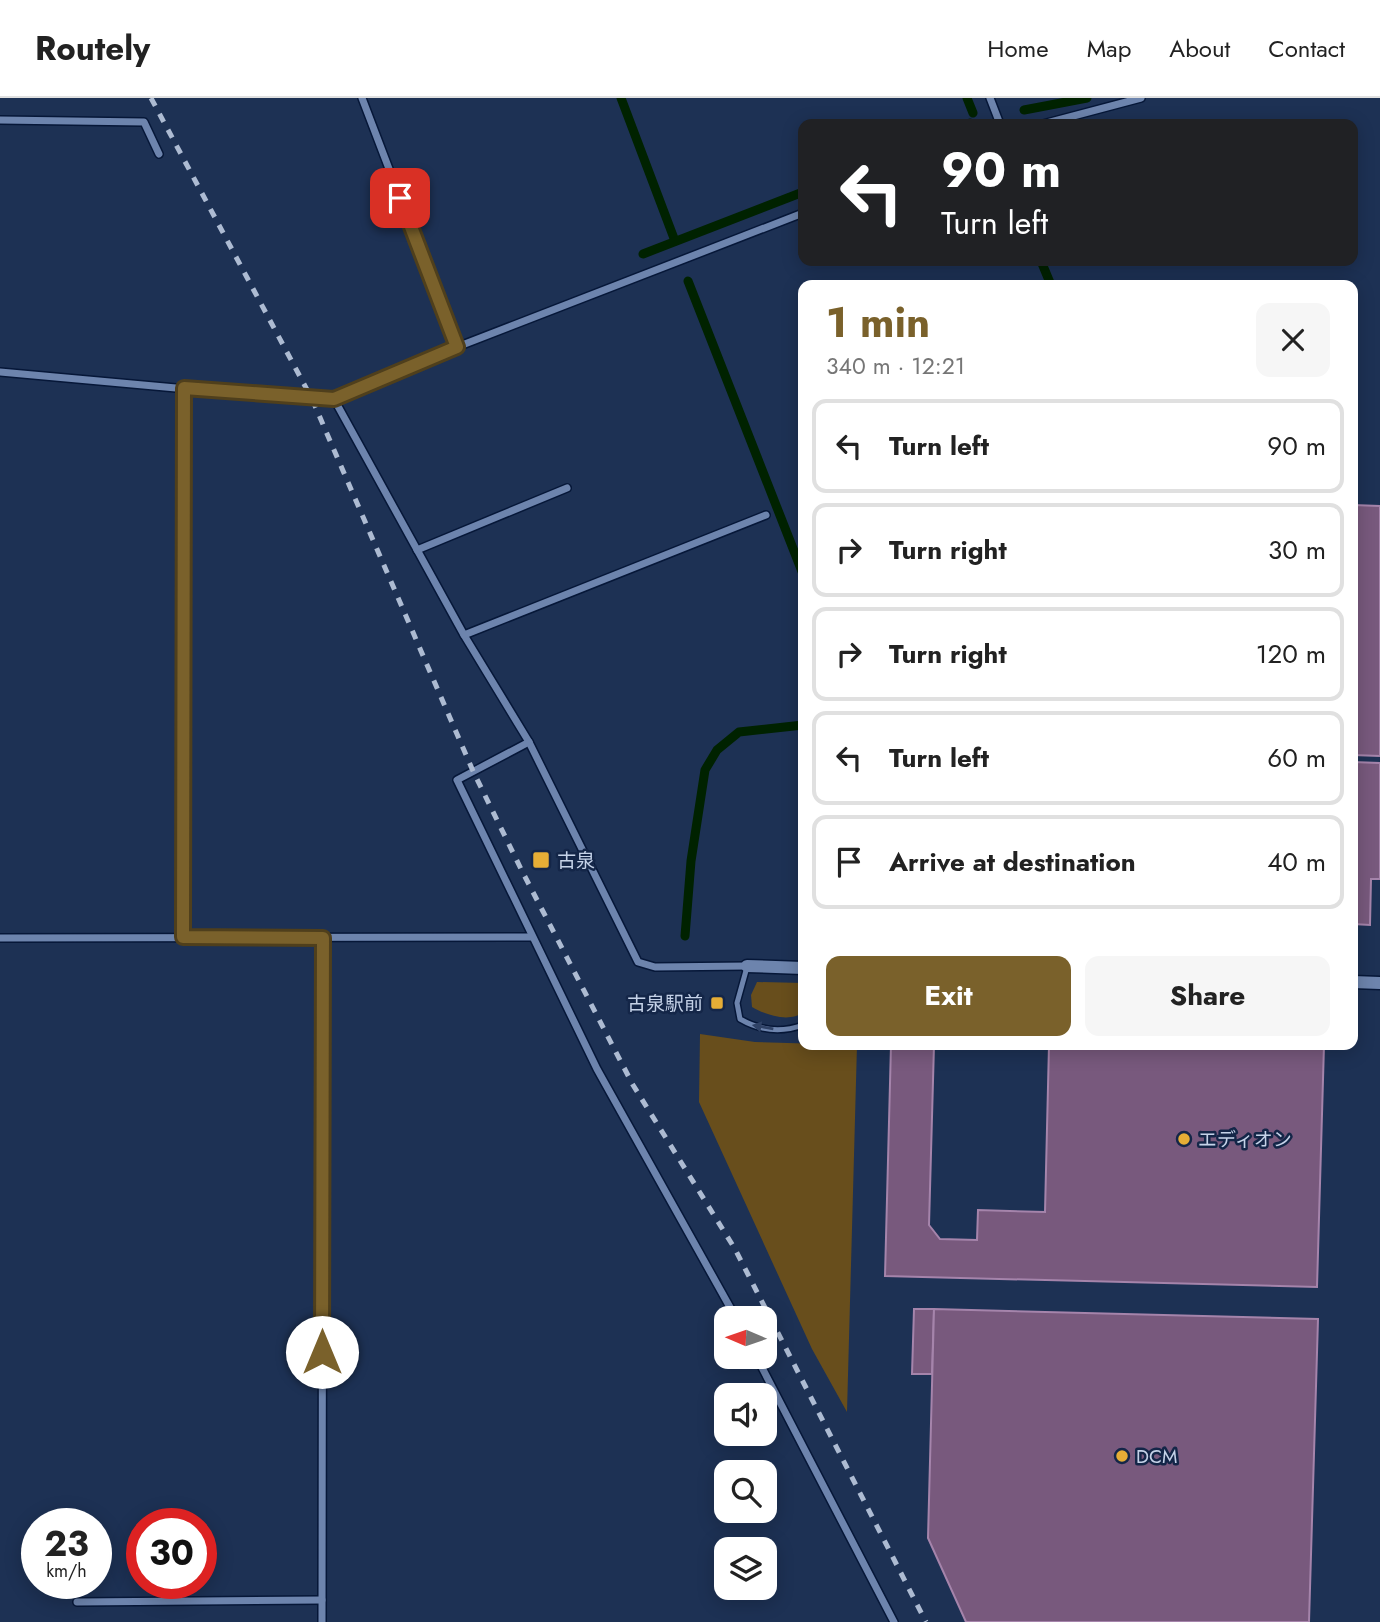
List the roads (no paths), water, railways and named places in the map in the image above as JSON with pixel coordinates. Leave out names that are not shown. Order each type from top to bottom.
[{"type":"street","points":[[362,98],[457,347]]},
{"type":"street","points":[[990,98],[998,119]]},
{"type":"street","points":[[1062,119],[1141,98]]},
{"type":"street","points":[[0,120],[144,122],[159,155]]},
{"type":"street","points":[[0,372],[334,399],[457,347],[798,215]]},
{"type":"street","points":[[183,937],[184,388]]},
{"type":"street","points":[[334,399],[464,635],[529,742],[638,962],[655,967],[798,968]]},
{"type":"street","points":[[417,550],[567,488]]},
{"type":"street","points":[[464,635],[766,515]]},
{"type":"street","points":[[529,742],[457,780],[597,1069],[729,1306]]},
{"type":"street","points":[[0,938],[531,937]]},
{"type":"street","points":[[322,1622],[323,938]]},
{"type":"street","points":[[1358,982],[1380,983]]},
{"type":"street","points":[[763,1369],[894,1622]]},
{"type":"street","points":[[77,1602],[322,1600]]},
{"type":"lane","points":[[747,966],[737,1003],[740,1019],[754,1027],[772,1030],[798,1026]]},
{"type":"waterway","points":[[621,98],[675,241]]},
{"type":"waterway","points":[[967,98],[973,113]]},
{"type":"waterway","points":[[1024,110],[1087,98]]},
{"type":"waterway","points":[[643,254],[798,194]]},
{"type":"waterway","points":[[1043,266],[1049,280]]},
{"type":"waterway","points":[[688,281],[798,561]]},
{"type":"waterway","points":[[685,936],[691,861],[705,770],[717,750],[739,732],[798,726]]},
{"type":"railway","points":[[151,98],[312,399],[473,771],[522,871],[633,1085],[735,1249],[926,1622]]},
{"type":"place","name":"古泉","points":[[541,860]]},
{"type":"place","name":"古泉駅前","points":[[717,1003]]},
{"type":"place","name":"エディオン","points":[[1184,1139]]},
{"type":"place","name":"DCM","points":[[1122,1456]]}]
